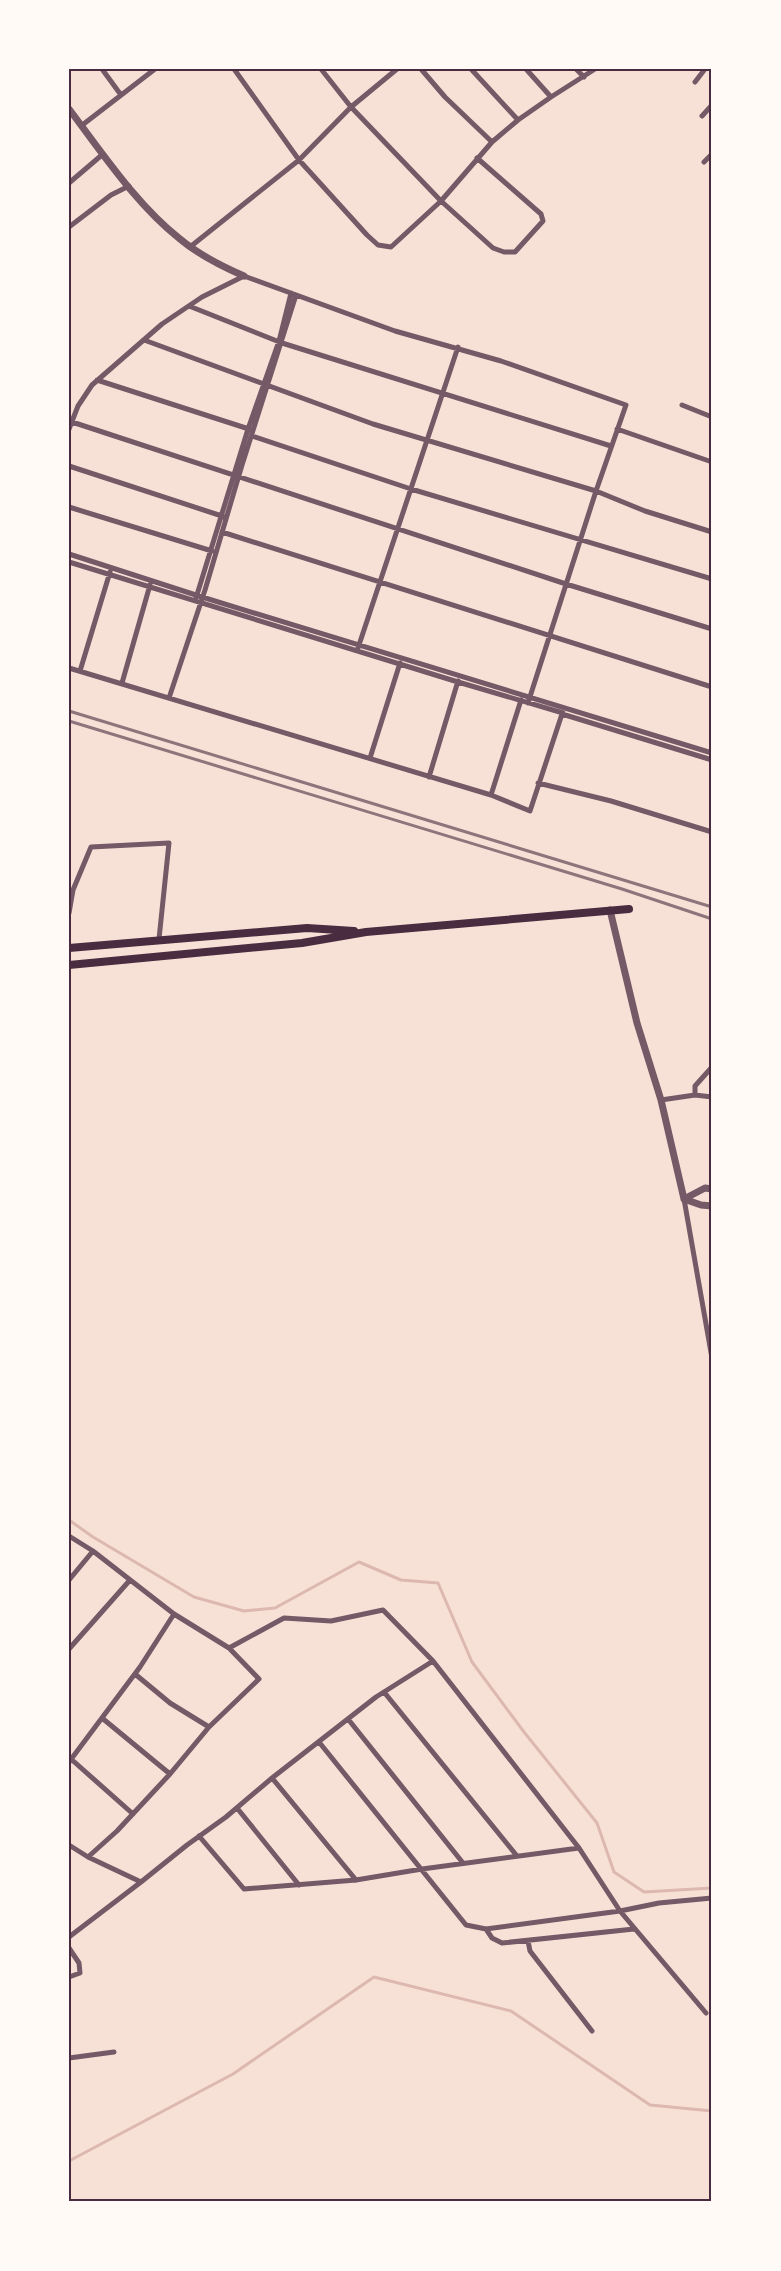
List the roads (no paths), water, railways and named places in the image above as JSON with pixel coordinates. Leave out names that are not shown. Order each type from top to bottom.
[{"type":"main road","points":[[366,932],[307,928],[73,948],[74,964],[302,943],[366,932],[629,909]]},
{"type":"street","points":[[102,69],[121,95]]},
{"type":"street","points":[[81,126],[155,69]]},
{"type":"street","points":[[234,69],[299,160],[367,235],[378,245],[391,247],[441,201],[492,142],[518,120],[596,69]]},
{"type":"street","points":[[321,69],[351,107],[441,201],[493,248],[504,252],[514,252],[543,221],[541,214],[477,158]]},
{"type":"street","points":[[190,247],[299,160],[351,107],[397,69]]},
{"type":"street","points":[[421,69],[445,97],[492,142]]},
{"type":"street","points":[[471,69],[518,120]]},
{"type":"street","points":[[526,69],[551,97]]},
{"type":"street","points":[[576,69],[584,77]]},
{"type":"street","points":[[695,82],[705,69]]},
{"type":"street","points":[[702,116],[712,105]]},
{"type":"street","points":[[69,109],[155,217],[190,247],[212,261],[244,276],[395,331],[458,347],[550,376],[626,405],[528,700]]},
{"type":"street","points":[[69,183],[103,154]]},
{"type":"street","points":[[704,162],[712,154]]},
{"type":"street","points":[[69,227],[111,195],[129,186]]},
{"type":"street","points":[[69,429],[78,406],[97,380],[189,306],[244,276]]},
{"type":"street","points":[[169,698],[294,294]]},
{"type":"street","points":[[189,306],[280,342],[611,446]]},
{"type":"street","points":[[144,340],[374,424],[596,492],[645,511],[712,531]]},
{"type":"street","points":[[358,648],[458,347]]},
{"type":"street","points":[[97,380],[411,489],[712,579]]},
{"type":"street","points":[[682,405],[712,417]]},
{"type":"street","points":[[72,422],[397,530],[712,629]]},
{"type":"street","points":[[617,429],[712,462]]},
{"type":"street","points":[[69,466],[224,516]]},
{"type":"street","points":[[69,507],[213,552]]},
{"type":"street","points":[[213,552],[222,532],[224,516]]},
{"type":"street","points":[[222,532],[712,687]]},
{"type":"street","points":[[69,554],[110,571],[401,661],[458,682],[528,700]]},
{"type":"street","points":[[69,562],[110,571]]},
{"type":"street","points":[[80,671],[110,571]]},
{"type":"street","points":[[122,683],[151,584]]},
{"type":"street","points":[[401,661],[460,675],[528,700],[712,760]]},
{"type":"street","points":[[370,758],[401,661]]},
{"type":"street","points":[[69,668],[491,795],[530,811],[563,711]]},
{"type":"street","points":[[429,777],[460,675]]},
{"type":"street","points":[[491,795],[521,700]]},
{"type":"street","points":[[563,711],[712,753]]},
{"type":"street","points":[[538,783],[611,801],[712,832]]},
{"type":"street","points":[[69,913],[73,890],[91,847],[169,843],[159,939]]},
{"type":"street","points":[[610,910],[637,1023],[661,1100],[684,1199],[712,1358]]},
{"type":"street","points":[[696,1095],[695,1086],[712,1067]]},
{"type":"street","points":[[661,1100],[696,1095],[712,1096]]},
{"type":"street","points":[[684,1199],[705,1188],[712,1189]]},
{"type":"street","points":[[684,1199],[712,1206]]},
{"type":"street","points":[[69,1536],[93,1551],[174,1614],[229,1648],[259,1679],[209,1727],[133,1814],[88,1857]]},
{"type":"street","points":[[69,1580],[93,1551]]},
{"type":"street","points":[[69,1649],[130,1580]]},
{"type":"street","points":[[229,1648],[284,1618],[331,1621],[383,1610],[433,1661],[579,1848],[620,1911],[706,2013]]},
{"type":"street","points":[[133,1814],[70,1760],[135,1674],[174,1614]]},
{"type":"street","points":[[69,1937],[348,1719],[384,1692],[433,1661]]},
{"type":"street","points":[[135,1674],[170,1703],[209,1727]]},
{"type":"street","points":[[384,1692],[517,1856]]},
{"type":"street","points":[[102,1718],[170,1774]]},
{"type":"street","points":[[348,1719],[464,1863]]},
{"type":"street","points":[[319,1742],[466,1924],[486,1929],[620,1911],[659,1903],[712,1898]]},
{"type":"street","points":[[272,1778],[356,1880]]},
{"type":"street","points":[[237,1808],[299,1885]]},
{"type":"street","points":[[199,1836],[244,1889],[356,1880],[579,1848]]},
{"type":"street","points":[[69,1845],[88,1857],[141,1882]]},
{"type":"street","points":[[486,1929],[492,1938],[502,1943],[634,1929]]},
{"type":"street","points":[[528,1941],[530,1951],[592,2031]]},
{"type":"street","points":[[69,1948],[79,1963],[80,1973],[69,1977]]},
{"type":"street","points":[[69,2058],[114,2052]]},
{"type":"waterway","points":[[69,1520],[93,1537],[194,1597],[244,1611],[275,1608],[359,1562],[401,1580],[438,1583],[472,1662],[524,1732],[597,1823],[614,1872],[644,1892],[712,1888]]},
{"type":"waterway","points":[[69,2161],[233,2074],[374,1977],[511,2011],[650,2105],[712,2111]]},
{"type":"railway","points":[[69,711],[712,907]]},
{"type":"railway","points":[[69,721],[622,889],[712,919]]}]
